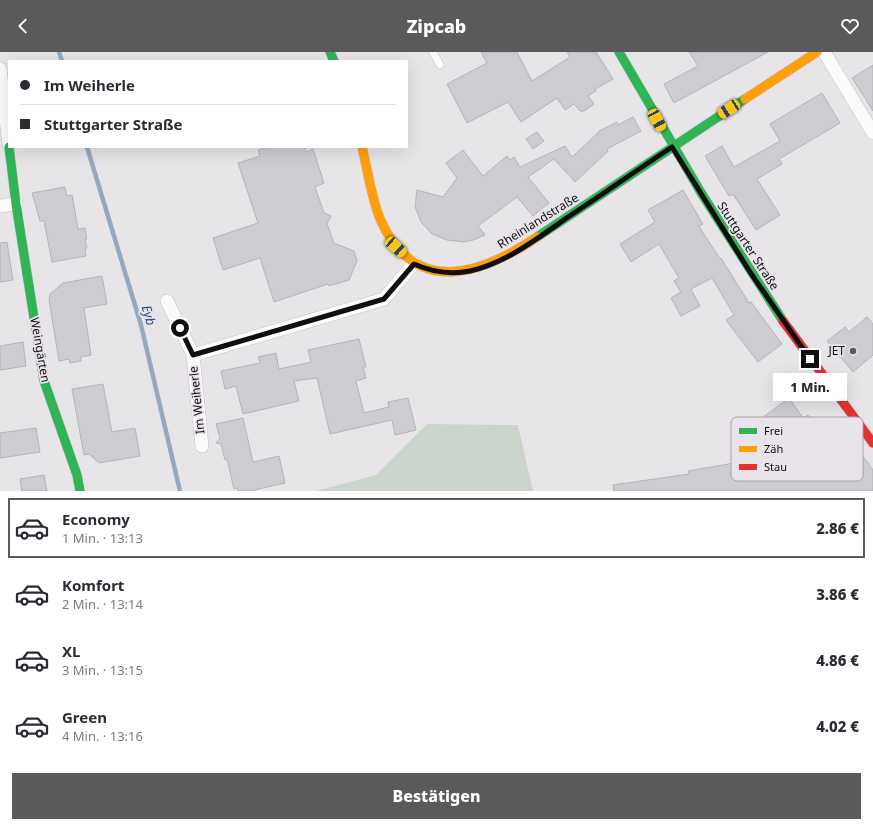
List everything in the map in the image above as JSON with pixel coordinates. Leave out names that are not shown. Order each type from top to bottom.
[{"type":"main road","name":"Stuttgarter Straße","points":[[619,52],[672,147],[780,316],[855,417]]},
{"type":"main road","name":"Rheinlandstraße","points":[[362,148],[381,221],[396,247],[414,264],[428,270],[448,274],[470,271],[490,265],[544,234],[672,147],[817,52]]},
{"type":"main road","name":"Weingärten","points":[[9,148],[16,204],[44,381],[77,474],[80,491]]},
{"type":"main road","name":"Stuttgarter Straße","points":[[863,428],[873,442]]},
{"type":"street","points":[[824,52],[873,134]]},
{"type":"street","points":[[0,69],[8,136]]},
{"type":"street","points":[[0,206],[16,204]]},
{"type":"street","name":"Im Weiherle","points":[[193,355],[384,299],[414,264]]},
{"type":"street","name":"Im Weiherle","points":[[167,301],[193,355],[202,446]]},
{"type":"lane","points":[[433,52],[440,65]]},
{"type":"shaded area","points":[[427,424],[518,425],[533,491],[316,491],[376,475]]},
{"type":"building","points":[[481,52],[517,52],[532,81],[570,57],[567,52],[596,52],[613,79],[595,89],[596,91],[588,96],[594,104],[584,111],[580,111],[574,104],[565,110],[557,98],[521,122],[508,102],[467,123],[447,84],[487,63]]},
{"type":"building","points":[[689,52],[768,52],[674,103],[664,84],[698,66]]},
{"type":"building","points":[[873,65],[873,111],[852,78]]},
{"type":"building","points":[[822,93],[840,123],[779,159],[782,164],[757,179],[780,215],[756,230],[733,194],[729,196],[705,156],[722,146],[734,167],[780,141],[770,124]]},
{"type":"building","points":[[633,117],[641,131],[607,149],[608,151],[575,182],[554,159],[528,177],[549,203],[533,216],[517,197],[478,226],[485,235],[464,242],[447,240],[432,234],[421,222],[415,207],[417,190],[443,197],[457,178],[446,163],[463,150],[483,176],[507,156],[510,160],[514,157],[520,167],[565,146],[572,157],[599,131],[617,122],[618,125]]},
{"type":"building","points":[[537,132],[544,141],[533,149],[526,139]]},
{"type":"building","points":[[265,148],[305,148],[306,152],[313,149],[324,183],[315,187],[324,213],[331,216],[327,224],[334,243],[354,251],[357,261],[349,280],[329,286],[328,284],[274,302],[260,258],[223,270],[213,238],[258,223],[238,163],[260,156],[258,150]]},
{"type":"building","points":[[65,187],[67,196],[72,195],[78,229],[85,228],[87,239],[85,239],[87,248],[85,248],[86,256],[52,262],[44,221],[40,221],[32,193]]},
{"type":"building","points":[[683,190],[703,224],[699,226],[720,259],[721,258],[749,303],[751,302],[782,344],[758,362],[726,320],[734,315],[712,278],[691,289],[700,306],[681,316],[671,298],[681,292],[674,281],[679,278],[659,244],[631,262],[620,244],[655,222],[648,210]]},
{"type":"building","points":[[7,242],[13,280],[0,282],[0,243]]},
{"type":"building","points":[[102,276],[107,304],[84,308],[91,355],[81,357],[81,361],[70,363],[69,359],[59,361],[49,300],[50,294],[63,283]]},
{"type":"building","points":[[867,317],[873,324],[873,355],[853,372],[827,341],[845,327],[849,332]]},
{"type":"building","points":[[359,339],[366,367],[363,367],[366,378],[356,381],[364,413],[389,407],[388,402],[408,398],[416,430],[395,435],[392,420],[330,434],[317,378],[294,381],[299,401],[243,414],[236,386],[225,389],[221,371],[260,363],[258,357],[276,353],[279,369],[311,362],[308,350]]},
{"type":"building","points":[[23,342],[26,366],[0,370],[0,346]]},
{"type":"building","points":[[103,384],[112,432],[135,428],[140,456],[99,463],[89,454],[84,455],[72,389]]},
{"type":"building","points":[[789,398],[802,417],[763,417]]},
{"type":"building","points":[[243,418],[253,462],[279,456],[285,483],[250,491],[238,491],[237,488],[234,489],[227,459],[225,460],[221,444],[216,443],[220,438],[216,424]]},
{"type":"building","points":[[36,428],[40,452],[0,458],[0,433]]},
{"type":"building","points":[[863,456],[873,470],[873,491],[614,491],[613,485],[689,474],[688,471],[731,464],[731,481],[863,481]]},
{"type":"building","points":[[44,475],[47,491],[22,491],[20,479]]},
{"type":"waterway","name":"Eyb","points":[[59,52],[62,60]]},
{"type":"waterway","name":"Eyb","points":[[87,148],[141,325],[180,491]]},
{"type":"traffic: fast","points":[[330,52],[334,60]]},
{"type":"traffic: fast","points":[[619,52],[700,191],[783,321]]},
{"type":"traffic: fast","points":[[537,237],[745,99]]},
{"type":"traffic: fast","points":[[9,148],[16,204],[44,381],[77,475],[80,491]]},
{"type":"traffic: slow","points":[[745,99],[817,52]]},
{"type":"traffic: slow","points":[[362,148],[372,194],[381,221],[395,245],[412,261],[431,270],[452,272],[473,268],[494,261],[537,237]]},
{"type":"traffic: jam","points":[[783,321],[854,417]]},
{"type":"traffic: jam","points":[[863,429],[873,443]]},
{"type":"place","name":"JET","points":[[853,351]]},
{"type":"route","points":[[180,328],[193,355],[384,299],[414,264],[428,270],[448,274],[470,271],[490,265],[544,234],[672,147],[750,272],[810,359]]}]
